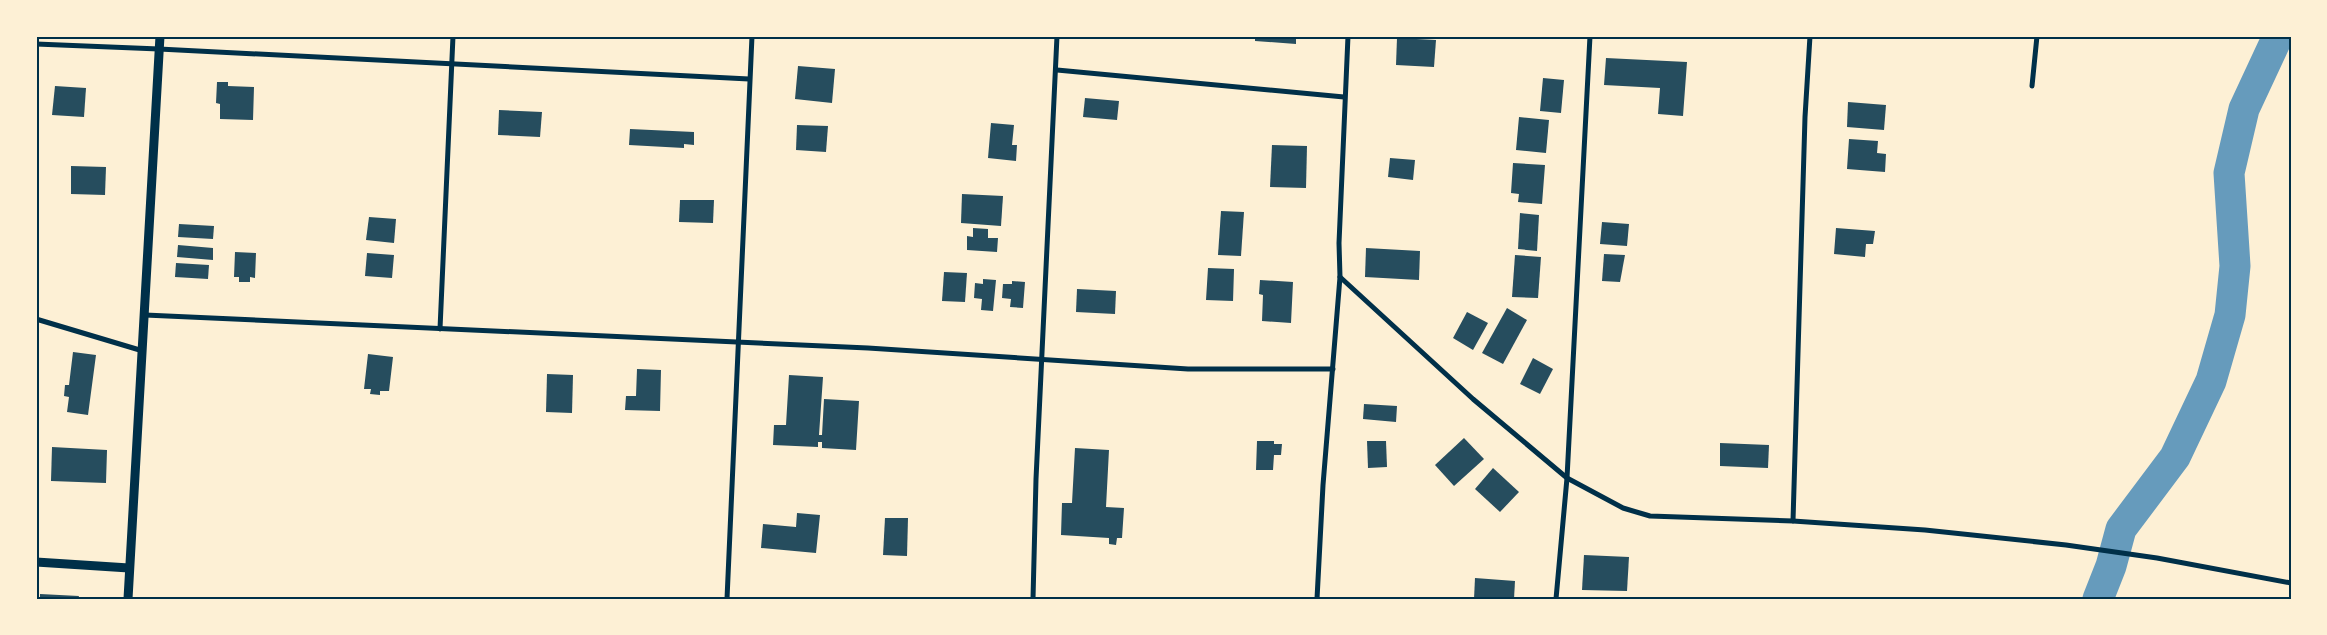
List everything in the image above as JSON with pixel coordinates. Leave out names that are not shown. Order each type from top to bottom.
[{"type":"street","points":[[128,599],[160,36]]},
{"type":"street","points":[[440,329],[453,36]]},
{"type":"street","points":[[727,599],[752,36]]},
{"type":"street","points":[[1034,599],[1036,479],[1057,36]]},
{"type":"street","points":[[1317,599],[1323,485],[1340,277],[1338,242],[1348,36]]},
{"type":"street","points":[[1556,599],[1567,478],[1590,36]]},
{"type":"street","points":[[1793,521],[1805,117],[1810,36]]},
{"type":"street","points":[[2032,86],[2037,36]]},
{"type":"street","points":[[36,44],[750,79]]},
{"type":"street","points":[[1056,70],[1344,97]]},
{"type":"street","points":[[1340,277],[1472,399],[1567,478],[1623,508],[1650,516],[1793,521],[1925,530],[2066,545],[2157,558],[2291,583]]},
{"type":"street","points":[[145,315],[868,348],[1188,369],[1333,369]]},
{"type":"street","points":[[36,319],[143,352]]},
{"type":"street","points":[[36,562],[129,568]]},
{"type":"building","points":[[1151,36],[1189,36],[1189,38],[1151,38]]},
{"type":"building","points":[[1255,36],[1296,36],[1296,44],[1255,41]]},
{"type":"building","points":[[1397,38],[1436,40],[1434,67],[1396,65]]},
{"type":"building","points":[[1606,58],[1687,62],[1683,116],[1658,114],[1660,88],[1604,85]]},
{"type":"building","points":[[798,66],[835,69],[832,103],[795,99]]},
{"type":"building","points":[[1543,78],[1564,80],[1561,113],[1540,111]]},
{"type":"building","points":[[217,82],[228,82],[228,86],[254,87],[253,120],[220,119],[220,104],[216,103]]},
{"type":"building","points":[[55,86],[86,88],[84,117],[52,115]]},
{"type":"building","points":[[1085,98],[1119,101],[1117,120],[1083,117]]},
{"type":"building","points":[[1848,102],[1886,105],[1884,130],[1847,127]]},
{"type":"building","points":[[499,110],[542,112],[540,137],[498,135]]},
{"type":"building","points":[[1519,117],[1549,120],[1546,153],[1516,150]]},
{"type":"building","points":[[991,123],[1014,125],[1012,145],[1017,145],[1016,161],[988,158]]},
{"type":"building","points":[[797,125],[828,126],[826,152],[796,150]]},
{"type":"building","points":[[630,129],[694,132],[694,145],[684,144],[684,148],[629,145]]},
{"type":"building","points":[[1849,139],[1878,141],[1877,153],[1886,154],[1885,172],[1847,169]]},
{"type":"building","points":[[1272,145],[1307,146],[1306,188],[1270,187]]},
{"type":"building","points":[[1390,158],[1415,160],[1413,180],[1388,177]]},
{"type":"building","points":[[1513,163],[1545,165],[1542,204],[1518,202],[1519,194],[1511,193]]},
{"type":"building","points":[[71,166],[106,167],[105,195],[71,194]]},
{"type":"building","points":[[962,194],[1003,196],[1001,226],[961,223]]},
{"type":"building","points":[[680,200],[714,200],[713,223],[679,222]]},
{"type":"building","points":[[1221,211],[1244,212],[1241,256],[1218,255]]},
{"type":"building","points":[[1520,213],[1539,215],[1537,251],[1518,249]]},
{"type":"building","points":[[369,217],[396,219],[394,243],[366,240]]},
{"type":"building","points":[[1602,222],[1629,224],[1627,246],[1600,244]]},
{"type":"building","points":[[179,224],[214,226],[213,239],[178,237]]},
{"type":"building","points":[[973,228],[988,229],[988,238],[998,238],[997,252],[967,250],[967,236],[973,237]]},
{"type":"building","points":[[1836,228],[1875,231],[1873,244],[1866,244],[1865,257],[1834,254]]},
{"type":"building","points":[[178,245],[213,248],[213,260],[177,257]]},
{"type":"building","points":[[1366,248],[1420,251],[1419,280],[1365,277]]},
{"type":"building","points":[[235,252],[256,253],[255,278],[250,277],[250,282],[239,282],[239,277],[234,277]]},
{"type":"building","points":[[367,253],[394,255],[392,278],[365,276]]},
{"type":"building","points":[[1604,254],[1625,255],[1620,282],[1602,281]]},
{"type":"building","points":[[1515,255],[1541,257],[1538,298],[1512,297]]},
{"type":"building","points":[[176,263],[209,265],[208,279],[175,277]]},
{"type":"building","points":[[1208,268],[1234,269],[1233,301],[1206,300]]},
{"type":"building","points":[[944,272],[967,273],[965,302],[942,301]]},
{"type":"building","points":[[983,279],[996,280],[993,311],[981,310],[982,299],[974,298],[975,283],[983,284]]},
{"type":"building","points":[[1260,280],[1293,282],[1291,323],[1262,321],[1263,295],[1259,294]]},
{"type":"building","points":[[1012,281],[1025,282],[1023,308],[1010,307],[1011,299],[1002,298],[1003,284],[1012,284]]},
{"type":"building","points":[[1077,289],[1116,291],[1115,314],[1076,312]]},
{"type":"building","points":[[1507,308],[1527,320],[1503,364],[1482,353]]},
{"type":"building","points":[[1467,312],[1488,323],[1473,350],[1453,338]]},
{"type":"building","points":[[73,352],[96,355],[88,415],[67,412],[69,397],[64,396],[65,385],[69,385]]},
{"type":"building","points":[[368,354],[393,357],[389,391],[380,391],[380,395],[370,394],[371,389],[364,389]]},
{"type":"building","points":[[1533,358],[1553,369],[1540,394],[1520,384]]},
{"type":"building","points":[[637,369],[661,370],[660,411],[625,410],[626,396],[636,396]]},
{"type":"building","points":[[547,374],[573,375],[572,413],[546,412]]},
{"type":"building","points":[[789,375],[823,377],[819,435],[822,435],[824,399],[859,401],[856,450],[822,448],[822,442],[818,442],[818,447],[773,445],[774,425],[786,425]]},
{"type":"building","points":[[1364,404],[1397,406],[1396,422],[1363,419]]},
{"type":"building","points":[[1464,438],[1484,459],[1454,486],[1435,465]]},
{"type":"building","points":[[1257,441],[1274,441],[1274,444],[1282,444],[1281,455],[1274,455],[1273,470],[1256,470]]},
{"type":"building","points":[[1367,441],[1386,441],[1387,467],[1368,468]]},
{"type":"building","points":[[1720,443],[1769,445],[1768,468],[1720,466]]},
{"type":"building","points":[[52,447],[107,450],[106,483],[51,481]]},
{"type":"building","points":[[1075,448],[1109,450],[1106,507],[1124,508],[1122,538],[1117,538],[1116,545],[1109,544],[1109,538],[1061,535],[1062,503],[1072,503]]},
{"type":"building","points":[[1493,468],[1519,492],[1500,512],[1475,489]]},
{"type":"building","points":[[797,513],[820,515],[816,553],[761,548],[763,524],[796,527]]},
{"type":"building","points":[[885,518],[908,518],[907,556],[883,555]]},
{"type":"building","points":[[1584,555],[1629,557],[1627,591],[1582,590]]},
{"type":"building","points":[[1475,578],[1515,581],[1514,599],[1474,599]]},
{"type":"building","points":[[40,594],[79,596],[78,599],[40,599]]},
{"type":"waterway","points":[[2098,599],[2111,566],[2121,529],[2175,457],[2211,381],[2230,315],[2235,266],[2229,173],[2244,109],[2278,36]]}]
